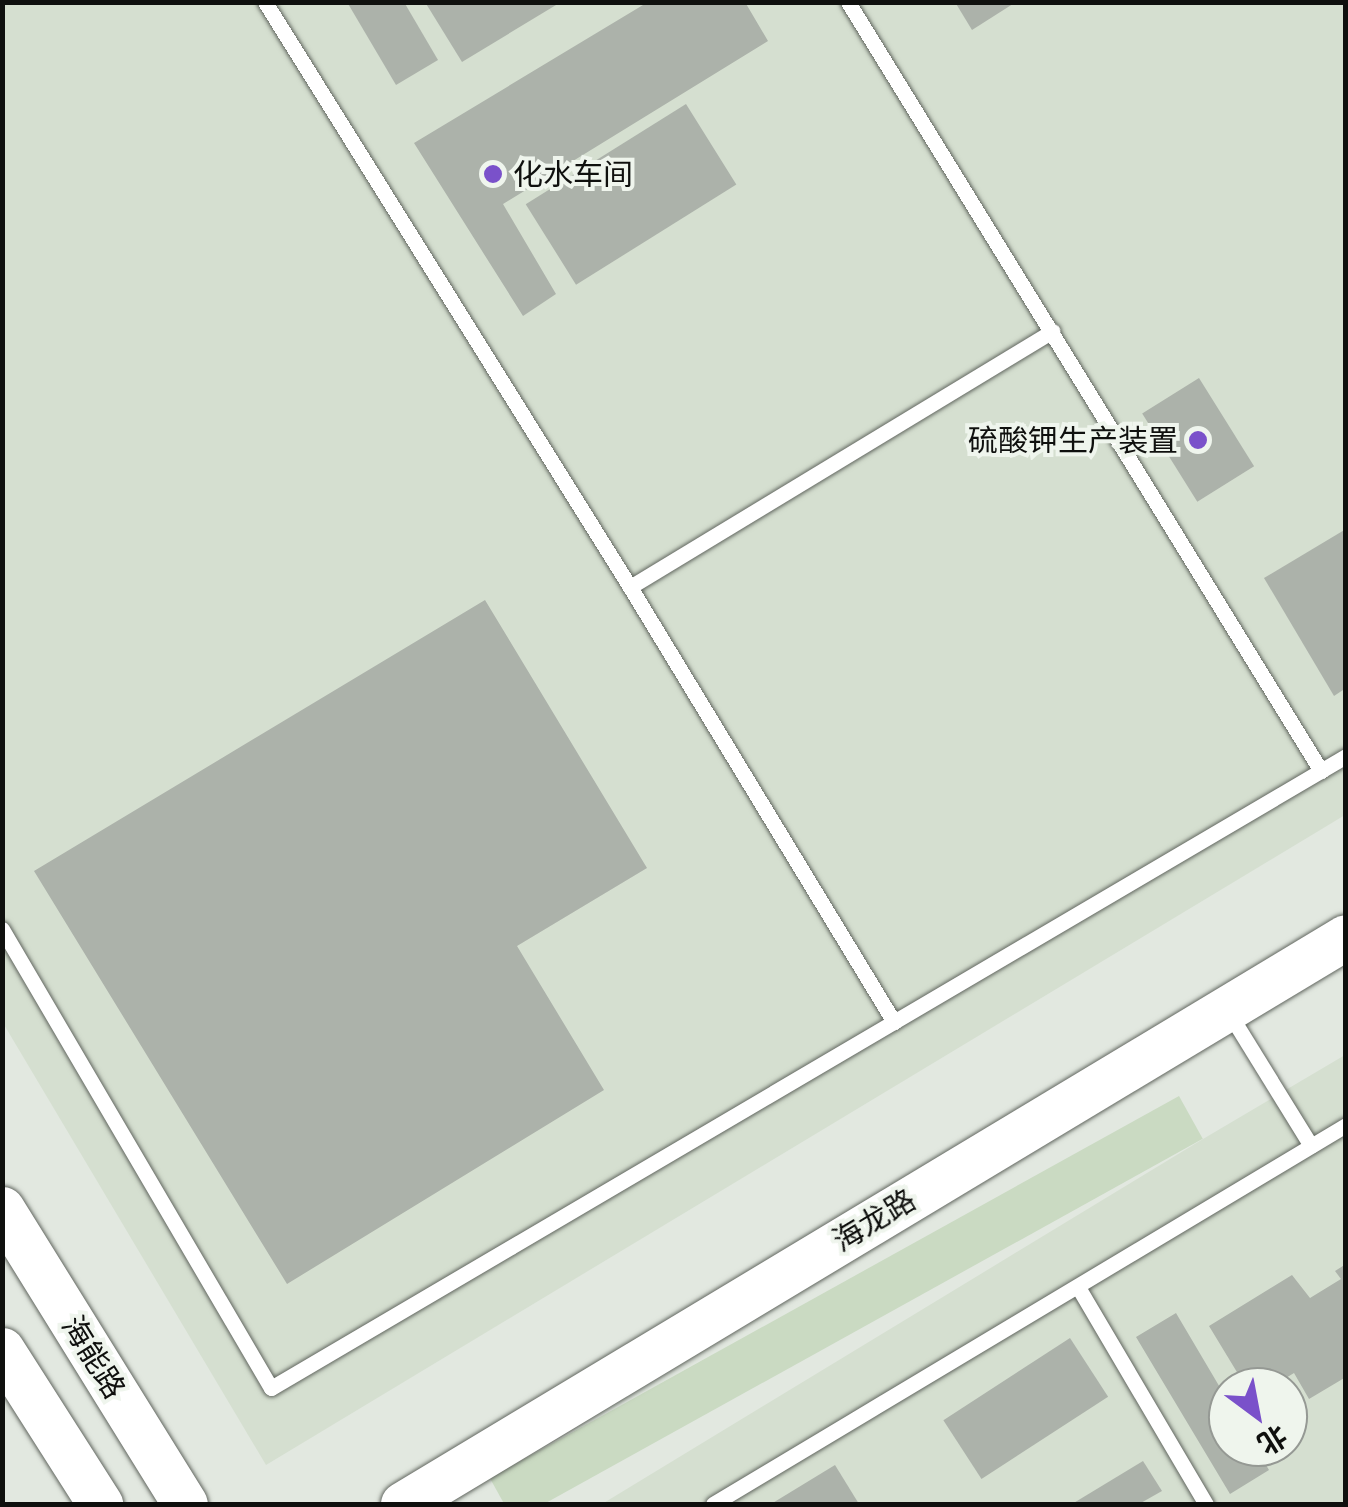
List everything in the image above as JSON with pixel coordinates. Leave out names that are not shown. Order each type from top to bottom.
[{"type":"street","name":"海龙路","points":[[402,1504],[1346,938]]},
{"type":"street","name":"海能路","points":[[2,1208],[185,1504]]},
{"type":"street","points":[[2,1350],[100,1504]]},
{"type":"lane","points":[[265,2],[630,587],[894,1022]]},
{"type":"lane","points":[[848,2],[1321,770]]},
{"type":"lane","points":[[630,587],[1053,331]]},
{"type":"lane","points":[[2,929],[271,1388],[1346,756]]},
{"type":"lane","points":[[1226,1008],[1311,1146]]},
{"type":"lane","points":[[712,1504],[1346,1125]]},
{"type":"lane","points":[[1078,1288],[1206,1504]]},
{"type":"shaded area","points":[[2,3],[1345,3],[1345,815],[266,1465],[3,1023]]},
{"type":"shaded area","points":[[1345,1055],[1345,1504],[602,1504],[1203,1139]]},
{"type":"shaded area","points":[[1179,1096],[1203,1139],[544,1504],[504,1504],[490,1478]]},
{"type":"building","points":[[347,2],[404,2],[438,60],[396,85]]},
{"type":"building","points":[[425,2],[561,2],[462,62]]},
{"type":"building","name":"化水车间","points":[[648,2],[745,2],[768,41],[503,204],[556,294],[523,316],[414,143]]},
{"type":"building","points":[[955,2],[1016,2],[972,30]]},
{"type":"building","points":[[686,104],[736,185],[576,285],[526,204]]},
{"type":"building","name":"硫酸钾生产装置","points":[[1199,378],[1254,466],[1197,502],[1142,414]]},
{"type":"building","points":[[1346,529],[1346,688],[1334,696],[1264,578]]},
{"type":"building","points":[[485,600],[647,868],[517,946],[604,1090],[287,1284],[34,871]]},
{"type":"building","points":[[1346,1264],[1346,1377],[1309,1399],[1308,1367],[1234,1367],[1209,1326],[1292,1275],[1310,1298],[1341,1279],[1335,1271]]},
{"type":"building","points":[[1176,1313],[1208,1367],[1208,1457],[1136,1337]]},
{"type":"building","points":[[1070,1338],[1108,1397],[981,1479],[943,1420]]},
{"type":"building","points":[[1143,1461],[1162,1491],[1139,1504],[1072,1504]]},
{"type":"building","points":[[835,1465],[859,1504],[771,1504]]},
{"type":"building","points":[[1214,1467],[1267,1467],[1269,1470],[1230,1494]]},
{"type":"place","name":"化水车间","points":[[493,174]]},
{"type":"place","name":"硫酸钾生产装置","points":[[1198,440]]}]
